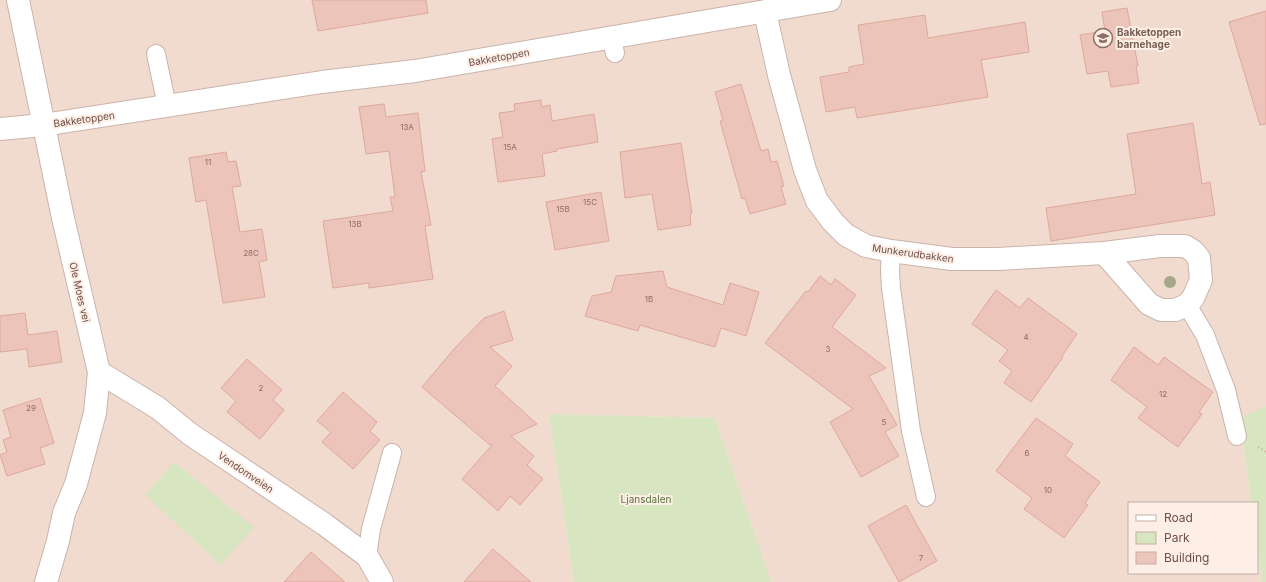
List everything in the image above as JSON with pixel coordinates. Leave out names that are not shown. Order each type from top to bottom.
[{"type":"street","name":"Ole Moes vei","points":[[18,0],[63,218],[99,372],[95,413],[76,484],[64,513],[58,541],[46,582]]},
{"type":"street","name":"Bakketoppen","points":[[0,129],[43,125],[322,82],[613,45],[774,7],[830,0]]},
{"type":"street","name":"Munkerudbakken","points":[[774,7],[779,75],[805,170],[818,201],[833,222],[846,235],[866,246],[891,251],[952,259],[998,259],[1104,253],[1160,246],[1185,246],[1193,251],[1199,258],[1201,271],[1201,280],[1197,290],[1187,305]]},
{"type":"street","points":[[1104,253],[1149,304],[1161,310],[1175,310],[1187,305]]},
{"type":"street","name":"Vendomveien","points":[[99,372],[158,408],[190,434],[324,524],[367,556],[382,582]]},
{"type":"lane","points":[[156,54],[167,106]]},
{"type":"lane","points":[[891,251],[891,288],[911,431],[926,497]]},
{"type":"lane","points":[[1187,305],[1205,335],[1226,390],[1237,436]]},
{"type":"lane","points":[[367,556],[371,529],[392,453]]},
{"type":"shaded area","points":[[0,0],[1266,0],[1266,406],[1240,419],[1251,502],[1128,502],[1128,574],[1258,574],[1258,552],[1262,582],[771,582],[715,418],[549,414],[574,582],[0,582]]},
{"type":"green space","points":[[1266,406],[1266,582],[1262,582],[1258,552],[1258,502],[1251,502],[1240,418]]},
{"type":"green space","name":"Ljansdalen","points":[[549,414],[715,418],[771,582],[574,582]]},
{"type":"green space","points":[[174,462],[254,527],[221,565],[145,495]]},
{"type":"building","points":[[312,0],[426,0],[428,13],[318,31]]},
{"type":"building","points":[[1127,8],[1138,66],[1136,66],[1139,83],[1111,87],[1108,71],[1087,74],[1080,35],[1105,31],[1102,12]]},
{"type":"building","points":[[1266,11],[1266,124],[1260,125],[1229,22]]},
{"type":"building","points":[[925,15],[928,38],[1025,22],[1029,52],[981,60],[988,97],[857,118],[855,107],[826,112],[820,77],[849,72],[849,67],[864,64],[858,25]]},
{"type":"building","points":[[741,84],[761,151],[768,149],[771,162],[777,161],[784,186],[781,187],[786,204],[750,214],[745,198],[742,199],[720,121],[723,120],[715,92]]},
{"type":"building","points":[[541,100],[542,107],[550,105],[552,121],[594,114],[598,142],[557,149],[557,151],[542,154],[545,176],[498,182],[492,139],[503,137],[499,113],[515,111],[514,104]]},
{"type":"building","points":[[384,104],[386,117],[418,113],[425,171],[421,172],[431,225],[425,226],[433,279],[369,288],[369,283],[333,288],[323,221],[393,211],[390,197],[395,197],[389,151],[366,154],[359,107]]},
{"type":"building","points":[[1193,123],[1202,184],[1210,182],[1215,215],[1051,241],[1046,208],[1136,194],[1127,134]]},
{"type":"building","points":[[681,143],[692,213],[690,214],[691,225],[658,230],[652,194],[625,198],[620,152]]},
{"type":"building","points":[[226,152],[228,162],[236,161],[241,186],[232,187],[240,232],[262,229],[267,260],[259,262],[265,297],[223,303],[206,200],[196,202],[189,158]]},
{"type":"building","points":[[601,192],[609,241],[555,250],[546,202]]},
{"type":"building","points":[[663,271],[667,287],[723,305],[730,283],[759,292],[746,336],[721,328],[715,347],[640,325],[638,331],[585,316],[592,296],[611,292],[616,276]]},
{"type":"building","points":[[820,276],[831,285],[835,279],[856,295],[832,327],[886,368],[869,376],[897,425],[885,432],[899,456],[861,477],[830,422],[853,409],[765,343],[806,291],[808,292]]},
{"type":"building","points":[[996,290],[1020,308],[1028,298],[1077,334],[1062,356],[1063,357],[1031,402],[1004,383],[1012,371],[999,361],[1008,350],[972,324]]},
{"type":"building","points":[[504,311],[513,340],[490,347],[512,366],[495,386],[537,424],[511,436],[534,456],[527,465],[543,479],[520,505],[510,496],[498,511],[462,479],[492,445],[490,445],[422,387],[454,349],[484,318]]},
{"type":"building","points":[[25,313],[28,335],[57,331],[62,362],[29,367],[27,349],[0,352],[0,316]]},
{"type":"building","points":[[1134,347],[1158,365],[1164,357],[1213,392],[1199,412],[1202,414],[1178,447],[1138,418],[1147,407],[1111,380]]},
{"type":"building","points":[[247,359],[282,390],[273,400],[284,410],[260,439],[227,412],[236,401],[221,388]]},
{"type":"building","points":[[343,392],[377,422],[370,431],[380,440],[353,469],[322,442],[331,432],[317,421]]},
{"type":"building","points":[[40,398],[54,443],[40,448],[45,464],[7,476],[0,455],[7,452],[3,440],[11,437],[3,410]]},
{"type":"building","points":[[1036,418],[1073,444],[1065,456],[1100,482],[1085,503],[1088,505],[1064,538],[1024,509],[1032,498],[996,471]]},
{"type":"building","points":[[906,505],[937,561],[899,582],[868,526]]},
{"type":"building","points":[[493,549],[531,582],[464,582]]},
{"type":"building","points":[[311,552],[345,582],[284,582]]},
{"type":"place","name":"Bakketoppen barnehage","points":[[1103,38]]}]
